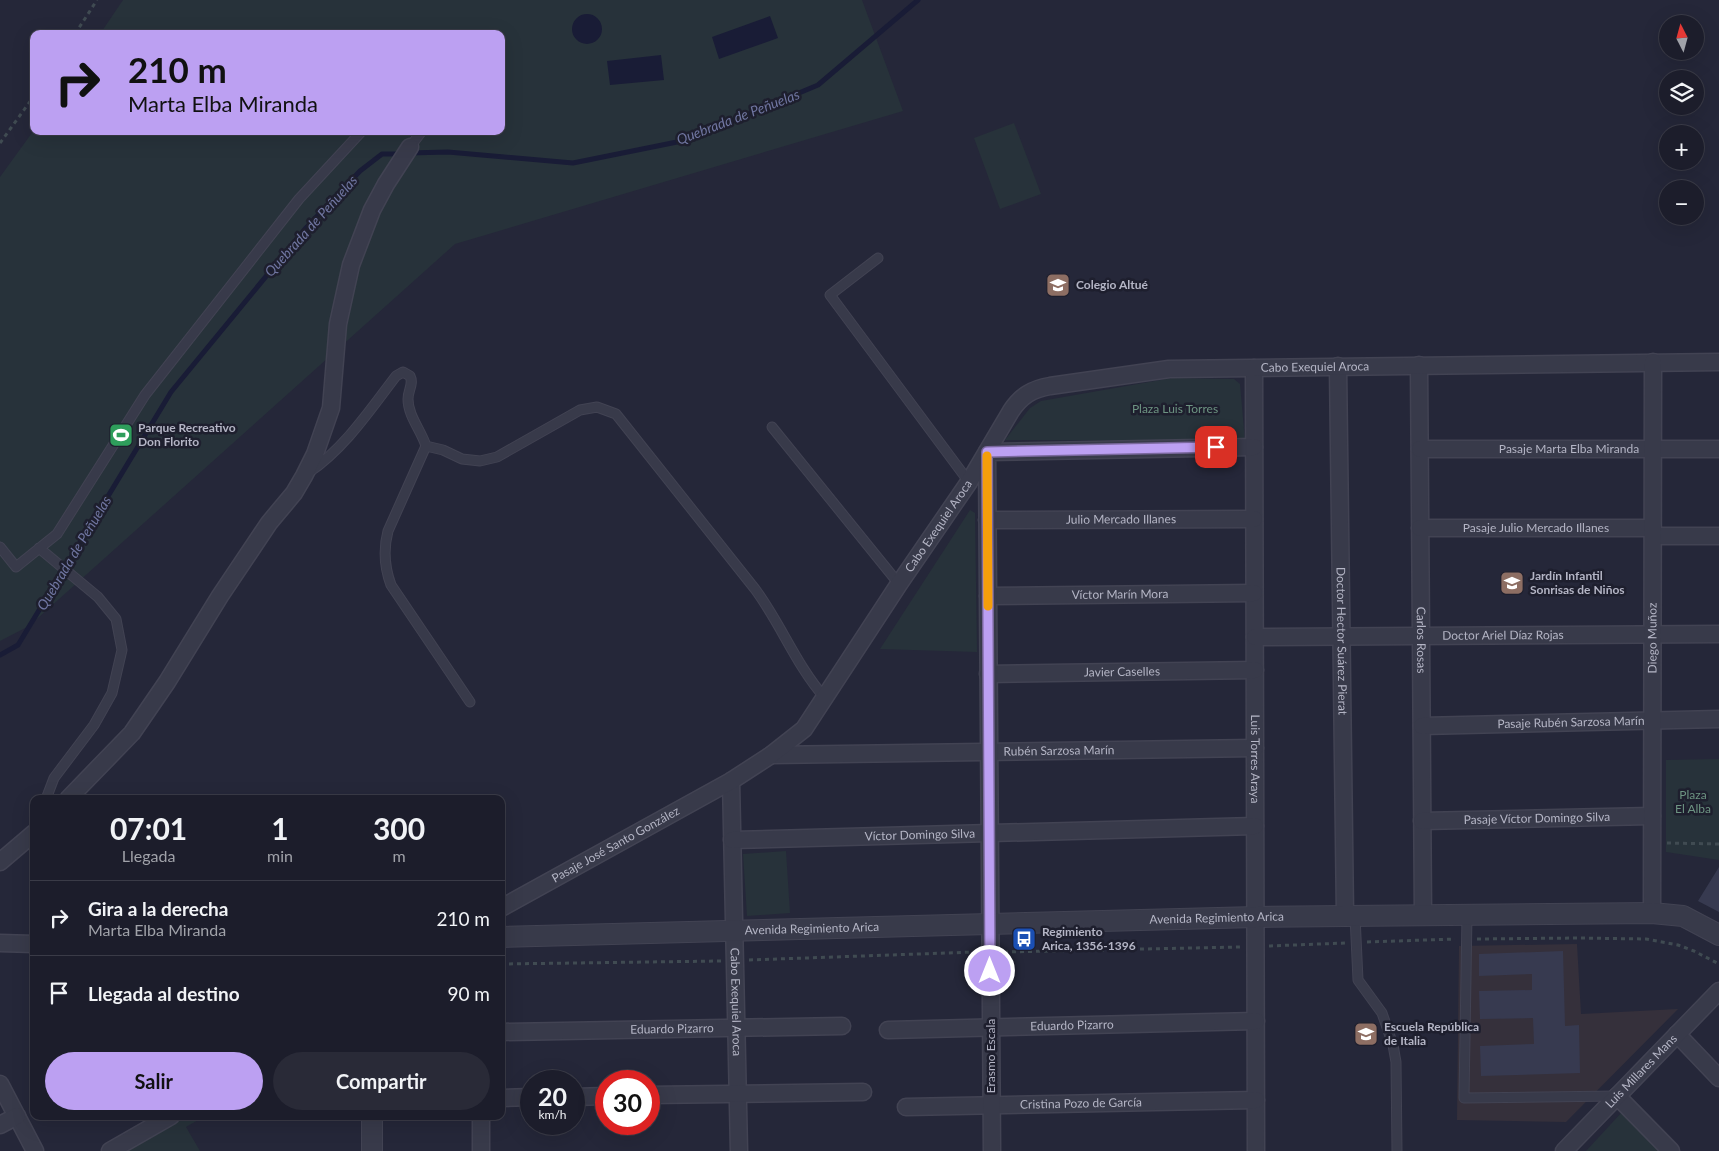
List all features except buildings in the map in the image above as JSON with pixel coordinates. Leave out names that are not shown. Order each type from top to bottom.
[{"type":"street","points":[[72,795],[132,733],[167,682],[220,596],[269,523],[294,493],[304,476],[315,454],[331,408],[338,324],[351,265],[372,210],[406,153]]},
{"type":"street","name":"Diego Muñoz","points":[[1652,913],[1654,362]]},
{"type":"street","name":"Cabo Exequiel Aroca","points":[[739,1151],[731,781],[771,755],[804,729],[968,482],[1017,402],[1024,395],[1041,388],[1169,369],[1719,362]]},
{"type":"street","name":"Doctor Hector Suárez Pierat","points":[[1338,366],[1342,637],[1350,916]]},
{"type":"street","name":"Carlos Rosas","points":[[1419,366],[1423,916]]},
{"type":"street","name":"Luis Torres Araya","points":[[1254,368],[1256,1151]]},
{"type":"street","points":[[987,452],[1254,447]]},
{"type":"street","name":"Pasaje Marta Elba Miranda","points":[[1420,449],[1719,449]]},
{"type":"street","name":"Erasmo Escala","points":[[987,452],[992,1151]]},
{"type":"street","name":"Julio Mercado Illanes","points":[[987,520],[1254,520]]},
{"type":"street","name":"Pasaje Julio Mercado Illanes","points":[[1420,528],[1653,532],[1719,536]]},
{"type":"street","name":"Víctor Marín Mora","points":[[988,596],[1254,593]]},
{"type":"street","name":"Doctor Ariel Díaz Rojas","points":[[1255,637],[1719,634]]},
{"type":"street","name":"Javier Caselles","points":[[988,674],[1255,670]]},
{"type":"street","name":"Pasaje Rubén Sarzosa Marín","points":[[1422,726],[1719,719]]},
{"type":"street","name":"Rubén Sarzosa Marín","points":[[771,755],[1255,748]]},
{"type":"street","name":"Pasaje José Santo González","points":[[505,906],[731,781]]},
{"type":"street","name":"Pasaje Víctor Domingo Silva","points":[[1422,821],[1652,816]]},
{"type":"street","name":"Víctor Domingo Silva","points":[[732,840],[1255,826]]},
{"type":"street","points":[[0,862],[30,836]]},
{"type":"street","name":"Avenida Regimiento Arica","points":[[505,937],[1256,917],[1652,913],[1683,916],[1719,935]]},
{"type":"street","points":[[0,943],[30,944]]},
{"type":"street","name":"Luis Millares Mans","points":[[1564,1151],[1719,991]]},
{"type":"street","name":"Eduardo Pizarro","points":[[888,1030],[1256,1020]]},
{"type":"street","name":"Eduardo Pizarro","points":[[505,1032],[842,1026]]},
{"type":"street","points":[[1677,1034],[1719,1078]]},
{"type":"street","points":[[0,1084],[35,1151]]},
{"type":"street","points":[[660,1095],[864,1092]]},
{"type":"street","points":[[1617,1096],[1671,1151]]},
{"type":"street","points":[[505,1098],[520,1097]]},
{"type":"street","name":"Cristina Pozo de García","points":[[906,1107],[1256,1100]]},
{"type":"street","points":[[0,1125],[17,1116]]},
{"type":"street","points":[[110,1151],[164,1120]]},
{"type":"street","points":[[372,1120],[372,1151]]},
{"type":"street","points":[[481,1120],[481,1151]]},
{"type":"lane","points":[[0,547],[16,566],[56,534],[145,395],[299,199],[358,135]]},
{"type":"lane","points":[[406,153],[419,135]]},
{"type":"lane","points":[[878,258],[830,294],[968,482]]},
{"type":"lane","points":[[304,476],[320,465],[342,444],[396,376],[403,372],[410,376],[412,380],[408,397],[409,411],[422,433],[426,446],[388,531],[384,553],[385,564],[391,585],[470,702]]},
{"type":"lane","points":[[426,446],[443,450],[462,459],[480,461],[497,457],[580,410],[597,407],[616,414],[770,609],[799,663],[825,698]]},
{"type":"lane","points":[[772,427],[899,584]]},
{"type":"lane","points":[[39,548],[98,597],[116,619],[122,650],[112,693],[94,724],[54,778],[48,795]]},
{"type":"lane","points":[[1467,915],[1464,1098],[1617,1096]]},
{"type":"lane","points":[[1350,916],[1358,980],[1382,1013],[1393,1045],[1396,1062],[1397,1151]]},
{"type":"path","points":[[78,30],[97,0]]},
{"type":"path","points":[[0,142],[30,101]]},
{"type":"path","points":[[1652,843],[1719,844]]},
{"type":"path","points":[[1466,939],[1646,939],[1678,945],[1719,964]]},
{"type":"shaded area","points":[[1577,944],[1581,1014],[1678,1009],[1566,1122],[1457,1120],[1459,946]]},
{"type":"green space","name":"Parque Recreativo Don Florito","points":[[123,0],[862,0],[903,111],[455,244],[29,626],[0,641],[0,177],[30,135],[505,135],[505,30],[103,30]]},
{"type":"green space","points":[[1014,123],[1041,194],[1000,209],[974,138]]},
{"type":"green space","name":"Plaza Luis Torres","points":[[1172,378],[1234,379],[1240,384],[1245,441],[1005,440],[1030,408],[1041,401]]},
{"type":"green space","points":[[970,510],[975,513],[977,652],[880,649]]},
{"type":"green space","name":"Plaza El Alba","points":[[1719,759],[1719,860],[1666,852],[1666,760]]},
{"type":"green space","points":[[786,851],[790,913],[747,916],[743,854]]},
{"type":"green space","points":[[1623,1111],[1663,1151],[1586,1151]]},
{"type":"green space","points":[[176,1120],[198,1120],[186,1127],[200,1151],[123,1151]]},
{"type":"water","points":[[587,14],[598,18],[602,29],[598,40],[587,44],[576,40],[572,29],[576,18]]},
{"type":"water","points":[[770,16],[778,38],[719,59],[712,37]]},
{"type":"water","points":[[661,55],[664,80],[610,85],[607,61]]},
{"type":"waterway","name":"Quebrada de Peñuelas","points":[[409,153],[448,152],[573,163],[687,140],[818,85],[918,0]]},
{"type":"waterway","name":"Quebrada de Peñuelas","points":[[0,655],[18,645],[171,392],[305,229],[360,171],[382,154],[401,154]]},
{"type":"slow traffic","points":[[987,456],[988,606]]},
{"type":"place","name":"Colegio Altué","points":[[1058,285]]},
{"type":"place","name":"Parque Recreativo Don Florito","points":[[121,435]]},
{"type":"place","name":"Jardín Infantil Sonrisas de Niños","points":[[1512,583]]},
{"type":"place","name":"Regimiento Arica, 1356-1396","points":[[1024,939]]},
{"type":"place","name":"Escuela República de Italia","points":[[1366,1034]]},
{"type":"route","points":[[990,971],[987,452],[1216,447]]}]
